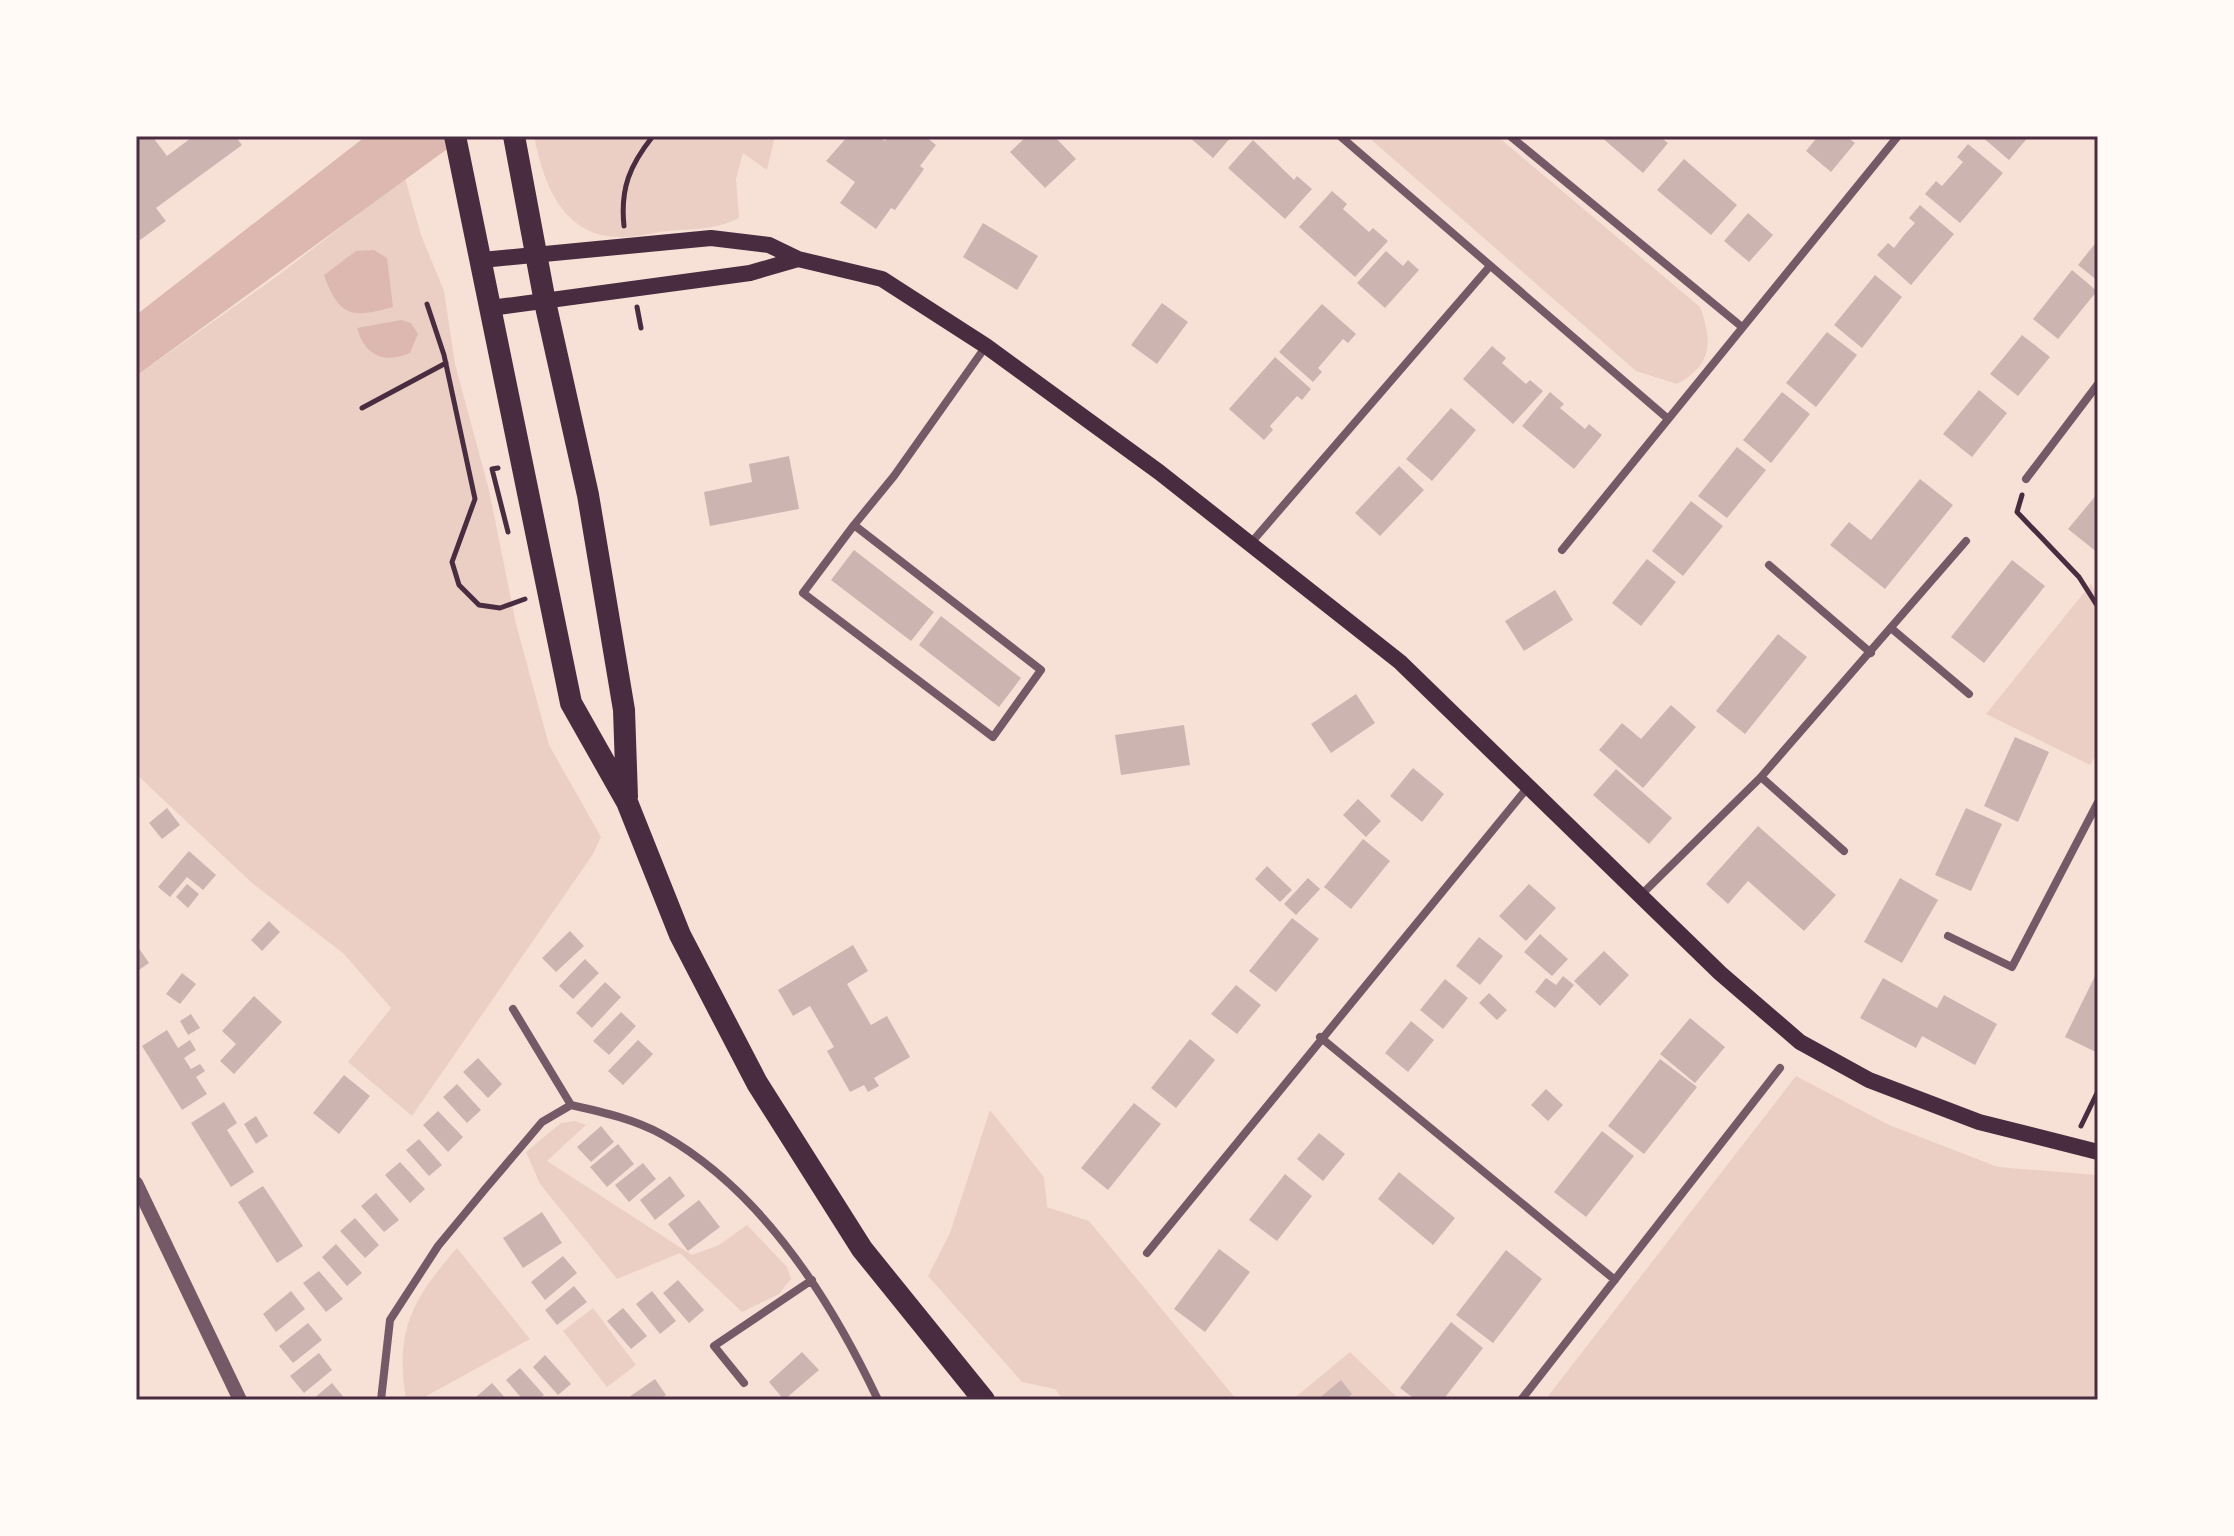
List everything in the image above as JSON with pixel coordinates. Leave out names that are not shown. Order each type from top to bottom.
[{"type":"highway","points":[[455,136],[525,463],[571,703],[627,802],[680,935],[757,1083],[862,1249],[984,1400]]},
{"type":"highway","points":[[514,136],[545,302],[588,495],[624,710],[627,802]]},
{"type":"main road","points":[[482,260],[711,238],[769,245],[798,259],[882,279],[986,346],[1159,472],[1400,662],[1720,973],[1800,1042],[1869,1080],[1979,1122],[2098,1152]]},
{"type":"main road","points":[[491,308],[750,273],[798,259]]},
{"type":"street","points":[[1340,136],[1667,418]]},
{"type":"street","points":[[1510,136],[1742,327]]},
{"type":"street","points":[[1562,550],[1898,136]]},
{"type":"street","points":[[1250,544],[1490,266]]},
{"type":"street","points":[[854,525],[1041,670],[993,737],[803,593],[986,346]]},
{"type":"street","points":[[2026,479],[2098,384]]},
{"type":"street","points":[[1641,895],[1761,777],[1966,541]]},
{"type":"street","points":[[1769,565],[1871,653]]},
{"type":"street","points":[[1891,628],[1969,694]]},
{"type":"street","points":[[1761,777],[1844,851]]},
{"type":"street","points":[[1147,1253],[1320,1037],[1528,787]]},
{"type":"street","points":[[1948,936],[2012,967],[2098,802]]},
{"type":"street","points":[[513,1009],[571,1105]]},
{"type":"street","points":[[1320,1037],[1615,1280]]},
{"type":"street","points":[[1521,1400],[1780,1068]]},
{"type":"street","points":[[381,1400],[390,1320],[438,1246],[486,1188],[542,1122],[571,1105],[620,1116],[661,1134],[699,1159],[770,1227],[812,1280],[842,1327],[878,1400]]},
{"type":"street","points":[[136,1183],[240,1400]]},
{"type":"street","points":[[744,1383],[714,1346],[812,1280]]},
{"type":"path","points":[[621,199],[635,158],[653,136]]},
{"type":"path","points":[[427,304],[446,363],[475,499],[452,562],[459,585],[479,605],[500,608],[525,599],[521,585]]},
{"type":"path","points":[[362,408],[446,363]]},
{"type":"path","points":[[510,542],[492,469],[525,463]]},
{"type":"path","points":[[2026,479],[2017,512],[2079,577],[2098,607]]},
{"type":"path","points":[[2074,1147],[2081,1123],[2098,1091]]},
{"type":"shaded area","points":[[366,136],[465,136],[136,376],[136,315]]},
{"type":"shaded area","points":[[534,136],[775,136],[767,170],[743,153],[736,179],[739,218],[713,227],[617,237],[582,227],[558,203],[549,187]]},
{"type":"shaded area","points":[[1367,136],[1497,136],[1700,307],[1708,342],[1703,361],[1689,377],[1677,384],[1636,371]]},
{"type":"shaded area","points":[[405,178],[421,235],[444,291],[455,364],[489,490],[516,624],[549,745],[601,837],[593,854],[412,1116],[348,1062],[391,1008],[344,954],[252,883],[136,774],[136,376],[276,277]]},
{"type":"shaded area","points":[[374,250],[387,258],[393,307],[367,313],[349,311],[335,300],[324,275],[356,251]]},
{"type":"shaded area","points":[[401,320],[411,323],[418,334],[410,353],[392,358],[370,351],[357,328]]},
{"type":"shaded area","points":[[2091,584],[2098,597],[2098,752],[2090,765],[1986,714]]},
{"type":"shaded area","points":[[1796,1076],[1889,1125],[1998,1167],[2098,1175],[2098,1400],[1545,1400]]},
{"type":"shaded area","points":[[990,1110],[1044,1177],[1047,1207],[1089,1221],[1237,1400],[1063,1400],[1055,1389],[1022,1382],[928,1276],[950,1233]]},
{"type":"shaded area","points":[[575,1121],[586,1125],[547,1161],[692,1255],[719,1245],[747,1225],[787,1267],[791,1279],[779,1294],[742,1312],[680,1253],[617,1279],[540,1184],[526,1152],[561,1123]]},
{"type":"shaded area","points":[[457,1248],[530,1339],[419,1400],[406,1400],[403,1354],[410,1318],[428,1284]]},
{"type":"shaded area","points":[[593,1308],[636,1365],[607,1387],[563,1331]]},
{"type":"shaded area","points":[[1350,1352],[1400,1400],[1292,1400]]},
{"type":"building","points":[[136,136],[152,136],[167,156],[191,138],[189,136],[235,136],[242,145],[156,208],[166,221],[136,243]]},
{"type":"building","points":[[848,136],[878,136],[885,141],[889,136],[925,136],[936,145],[920,166],[924,169],[895,210],[891,208],[876,229],[840,203],[855,182],[826,161]]},
{"type":"building","points":[[1027,136],[1054,136],[1076,159],[1045,188],[1010,152]]},
{"type":"building","points":[[1188,136],[1232,136],[1213,158]]},
{"type":"building","points":[[1600,136],[1659,136],[1668,143],[1643,173]]},
{"type":"building","points":[[1818,136],[1846,136],[1855,143],[1831,172],[1806,151]]},
{"type":"building","points":[[1981,136],[2029,136],[2009,160]]},
{"type":"building","points":[[1253,140],[1294,180],[1297,176],[1312,189],[1285,219],[1228,168]]},
{"type":"building","points":[[1968,144],[2003,173],[1960,223],[1925,194],[1936,181],[1942,186],[1963,162],[1957,157]]},
{"type":"building","points":[[1684,159],[1737,205],[1711,235],[1657,190]]},
{"type":"building","points":[[1332,191],[1347,204],[1343,209],[1369,232],[1373,228],[1388,241],[1355,277],[1299,227]]},
{"type":"building","points":[[1920,205],[1954,234],[1911,285],[1877,255],[1888,243],[1894,248],[1915,223],[1909,218]]},
{"type":"building","points":[[1748,213],[1773,235],[1749,262],[1724,241]]},
{"type":"building","points":[[983,223],[1038,256],[1017,290],[963,257]]},
{"type":"building","points":[[2098,240],[2098,281],[2078,265]]},
{"type":"building","points":[[1386,251],[1403,266],[1408,260],[1419,270],[1385,308],[1357,283]]},
{"type":"building","points":[[2072,270],[2097,291],[2058,339],[2033,319]]},
{"type":"building","points":[[1875,275],[1902,297],[1862,348],[1834,325]]},
{"type":"building","points":[[1162,303],[1188,322],[1157,364],[1131,345]]},
{"type":"building","points":[[1322,304],[1356,334],[1348,343],[1343,339],[1318,368],[1322,372],[1313,382],[1279,352]]},
{"type":"building","points":[[1827,332],[1857,355],[1816,407],[1786,383]]},
{"type":"building","points":[[2022,335],[2050,357],[2018,396],[1990,374]]},
{"type":"building","points":[[1492,346],[1506,358],[1502,363],[1526,384],[1530,380],[1543,391],[1513,424],[1463,379]]},
{"type":"building","points":[[1275,357],[1311,389],[1302,400],[1297,396],[1270,426],[1273,430],[1264,440],[1229,409]]},
{"type":"building","points":[[1979,390],[2007,413],[1972,457],[1943,434]]},
{"type":"building","points":[[1550,392],[1564,404],[1560,408],[1585,429],[1589,424],[1602,435],[1574,469],[1522,426]]},
{"type":"building","points":[[1782,392],[1810,414],[1771,463],[1743,440]]},
{"type":"building","points":[[1451,408],[1476,430],[1432,481],[1406,459]]},
{"type":"building","points":[[1737,447],[1766,470],[1727,518],[1698,496]]},
{"type":"building","points":[[789,456],[799,509],[710,526],[704,492],[752,482],[749,464]]},
{"type":"building","points":[[1399,466],[1424,490],[1380,536],[1355,513]]},
{"type":"building","points":[[1920,479],[1953,505],[1885,589],[1830,545],[1849,522],[1871,540]]},
{"type":"building","points":[[2098,493],[2098,553],[2068,529]]},
{"type":"building","points":[[1691,501],[1723,526],[1683,576],[1652,551]]},
{"type":"building","points":[[854,550],[934,612],[911,641],[831,580]]},
{"type":"building","points":[[1647,559],[1676,582],[1641,626],[1612,603]]},
{"type":"building","points":[[2012,560],[2045,586],[1984,663],[1951,637]]},
{"type":"building","points":[[1555,590],[1573,620],[1524,651],[1505,621]]},
{"type":"building","points":[[941,616],[1021,678],[999,707],[919,645]]},
{"type":"building","points":[[1778,634],[1807,657],[1745,734],[1716,711]]},
{"type":"building","points":[[1356,694],[1375,723],[1331,753],[1311,724]]},
{"type":"building","points":[[1671,705],[1696,727],[1643,788],[1599,750],[1622,723],[1641,739]]},
{"type":"building","points":[[1184,725],[1190,765],[1121,775],[1115,735]]},
{"type":"building","points":[[2015,737],[2049,752],[2018,822],[1984,806]]},
{"type":"building","points":[[1413,768],[1444,794],[1422,822],[1390,796]]},
{"type":"building","points":[[1616,769],[1672,818],[1649,844],[1593,795]]},
{"type":"building","points":[[1358,799],[1381,821],[1366,837],[1343,815]]},
{"type":"building","points":[[167,808],[180,825],[162,839],[149,823]]},
{"type":"building","points":[[1966,808],[2002,824],[1971,891],[1935,875]]},
{"type":"building","points":[[1758,826],[1836,895],[1804,931],[1748,881],[1728,904],[1706,884]]},
{"type":"building","points":[[1363,839],[1390,861],[1351,909],[1324,887]]},
{"type":"building","points":[[189,851],[216,875],[203,890],[187,877],[170,897],[158,887]]},
{"type":"building","points":[[1267,866],[1292,890],[1280,902],[1255,879]]},
{"type":"building","points":[[1308,878],[1320,889],[1296,915],[1284,904]]},
{"type":"building","points":[[1900,878],[1938,900],[1902,963],[1864,942]]},
{"type":"building","points":[[187,884],[199,894],[188,908],[176,897]]},
{"type":"building","points":[[1529,884],[1556,908],[1526,941],[1499,916]]},
{"type":"building","points":[[1292,918],[1319,939],[1276,992],[1249,971]]},
{"type":"building","points":[[269,921],[280,932],[262,951],[251,940]]},
{"type":"building","points":[[570,931],[584,946],[556,972],[542,958]]},
{"type":"building","points":[[1540,934],[1568,959],[1552,976],[1524,952]]},
{"type":"building","points":[[1479,937],[1503,956],[1480,985],[1456,966]]},
{"type":"building","points":[[136,944],[149,963],[136,972]]},
{"type":"building","points":[[853,945],[868,971],[847,984],[871,1025],[887,1016],[910,1057],[874,1078],[879,1086],[868,1092],[864,1085],[850,1092],[827,1051],[834,1047],[810,1006],[793,1016],[778,990]]},
{"type":"building","points":[[1604,951],[1629,975],[1600,1006],[1574,981]]},
{"type":"building","points":[[585,959],[599,973],[573,999],[559,986]]},
{"type":"building","points":[[2098,970],[2098,1053],[2065,1037]]},
{"type":"building","points":[[182,973],[196,984],[180,1004],[166,994]]},
{"type":"building","points":[[1563,976],[1574,985],[1555,1008],[1535,992],[1546,978],[1556,985]]},
{"type":"building","points":[[1883,978],[1937,1008],[1944,995],[1997,1024],[1975,1065],[1922,1036],[1916,1048],[1860,1018]]},
{"type":"building","points":[[1445,979],[1468,998],[1443,1029],[1420,1010]]},
{"type":"building","points":[[605,982],[621,997],[592,1028],[576,1013]]},
{"type":"building","points":[[1236,985],[1261,1005],[1237,1034],[1211,1014]]},
{"type":"building","points":[[1489,993],[1507,1010],[1497,1020],[1479,1003]]},
{"type":"building","points":[[254,996],[282,1022],[234,1074],[220,1061],[236,1044],[222,1031]]},
{"type":"building","points":[[621,1012],[636,1026],[609,1055],[593,1041]]},
{"type":"building","points":[[191,1014],[200,1028],[188,1035],[180,1021]]},
{"type":"building","points":[[1690,1018],[1725,1047],[1695,1083],[1660,1054]]},
{"type":"building","points":[[1411,1021],[1434,1040],[1408,1072],[1385,1053]]},
{"type":"building","points":[[167,1030],[178,1048],[190,1040],[196,1050],[184,1058],[191,1069],[200,1064],[205,1071],[196,1077],[207,1094],[182,1110],[142,1046]]},
{"type":"building","points":[[1190,1039],[1215,1060],[1176,1108],[1151,1088]]},
{"type":"building","points":[[638,1040],[653,1054],[623,1085],[608,1071]]},
{"type":"building","points":[[478,1058],[502,1084],[488,1098],[463,1072]]},
{"type":"building","points":[[1660,1059],[1697,1087],[1644,1154],[1608,1126]]},
{"type":"building","points":[[344,1075],[370,1096],[339,1134],[313,1113]]},
{"type":"building","points":[[457,1084],[481,1110],[467,1123],[443,1097]]},
{"type":"building","points":[[1546,1089],[1563,1105],[1548,1121],[1531,1105]]},
{"type":"building","points":[[224,1102],[237,1123],[227,1130],[254,1172],[231,1187],[191,1123]]},
{"type":"building","points":[[1134,1103],[1161,1124],[1108,1190],[1081,1168]]},
{"type":"building","points":[[438,1111],[463,1137],[448,1152],[423,1125]]},
{"type":"building","points":[[256,1116],[268,1136],[256,1144],[244,1124]]},
{"type":"building","points":[[601,1126],[614,1142],[591,1162],[577,1147]]},
{"type":"building","points":[[1602,1131],[1634,1156],[1586,1217],[1554,1192]]},
{"type":"building","points":[[1319,1133],[1345,1154],[1323,1181],[1297,1159]]},
{"type":"building","points":[[419,1139],[442,1165],[429,1176],[406,1150]]},
{"type":"building","points":[[618,1144],[634,1164],[607,1187],[590,1167]]},
{"type":"building","points":[[400,1162],[425,1189],[410,1203],[385,1175]]},
{"type":"building","points":[[643,1163],[656,1179],[629,1202],[615,1185]]},
{"type":"building","points":[[1399,1172],[1455,1218],[1433,1245],[1378,1199]]},
{"type":"building","points":[[1285,1174],[1312,1196],[1277,1241],[1249,1220]]},
{"type":"building","points":[[670,1176],[685,1196],[655,1220],[640,1200]]},
{"type":"building","points":[[263,1186],[303,1246],[277,1263],[238,1202]]},
{"type":"building","points":[[376,1193],[399,1220],[384,1232],[361,1206]]},
{"type":"building","points":[[699,1200],[720,1227],[688,1251],[668,1224]]},
{"type":"building","points":[[542,1212],[562,1243],[523,1268],[503,1238]]},
{"type":"building","points":[[355,1218],[379,1245],[365,1258],[340,1231]]},
{"type":"building","points":[[336,1244],[362,1273],[347,1286],[322,1257]]},
{"type":"building","points":[[1219,1249],[1250,1272],[1205,1332],[1174,1309]]},
{"type":"building","points":[[1506,1250],[1542,1279],[1493,1343],[1456,1315]]},
{"type":"building","points":[[563,1256],[577,1273],[545,1300],[531,1282]]},
{"type":"building","points":[[319,1271],[343,1299],[326,1312],[303,1283]]},
{"type":"building","points":[[678,1280],[704,1310],[689,1323],[663,1293]]},
{"type":"building","points":[[574,1286],[587,1302],[557,1325],[545,1310]]},
{"type":"building","points":[[291,1291],[305,1309],[276,1332],[263,1314]]},
{"type":"building","points":[[652,1291],[676,1321],[660,1334],[636,1304]]},
{"type":"building","points":[[623,1308],[647,1336],[631,1349],[607,1321]]},
{"type":"building","points":[[1451,1322],[1483,1348],[1443,1400],[1416,1400],[1400,1388]]},
{"type":"building","points":[[308,1323],[322,1340],[293,1363],[279,1346]]},
{"type":"building","points":[[802,1352],[819,1370],[784,1400],[769,1382]]},
{"type":"building","points":[[319,1353],[332,1370],[304,1393],[290,1376]]},
{"type":"building","points":[[545,1355],[571,1384],[558,1395],[533,1367]]},
{"type":"building","points":[[520,1368],[544,1395],[538,1400],[523,1400],[506,1380]]},
{"type":"building","points":[[655,1379],[666,1395],[659,1400],[625,1400]]},
{"type":"building","points":[[1341,1380],[1352,1394],[1345,1400],[1317,1400]]},
{"type":"building","points":[[332,1383],[346,1400],[312,1400]]},
{"type":"building","points":[[492,1383],[507,1400],[479,1400],[476,1397]]}]
